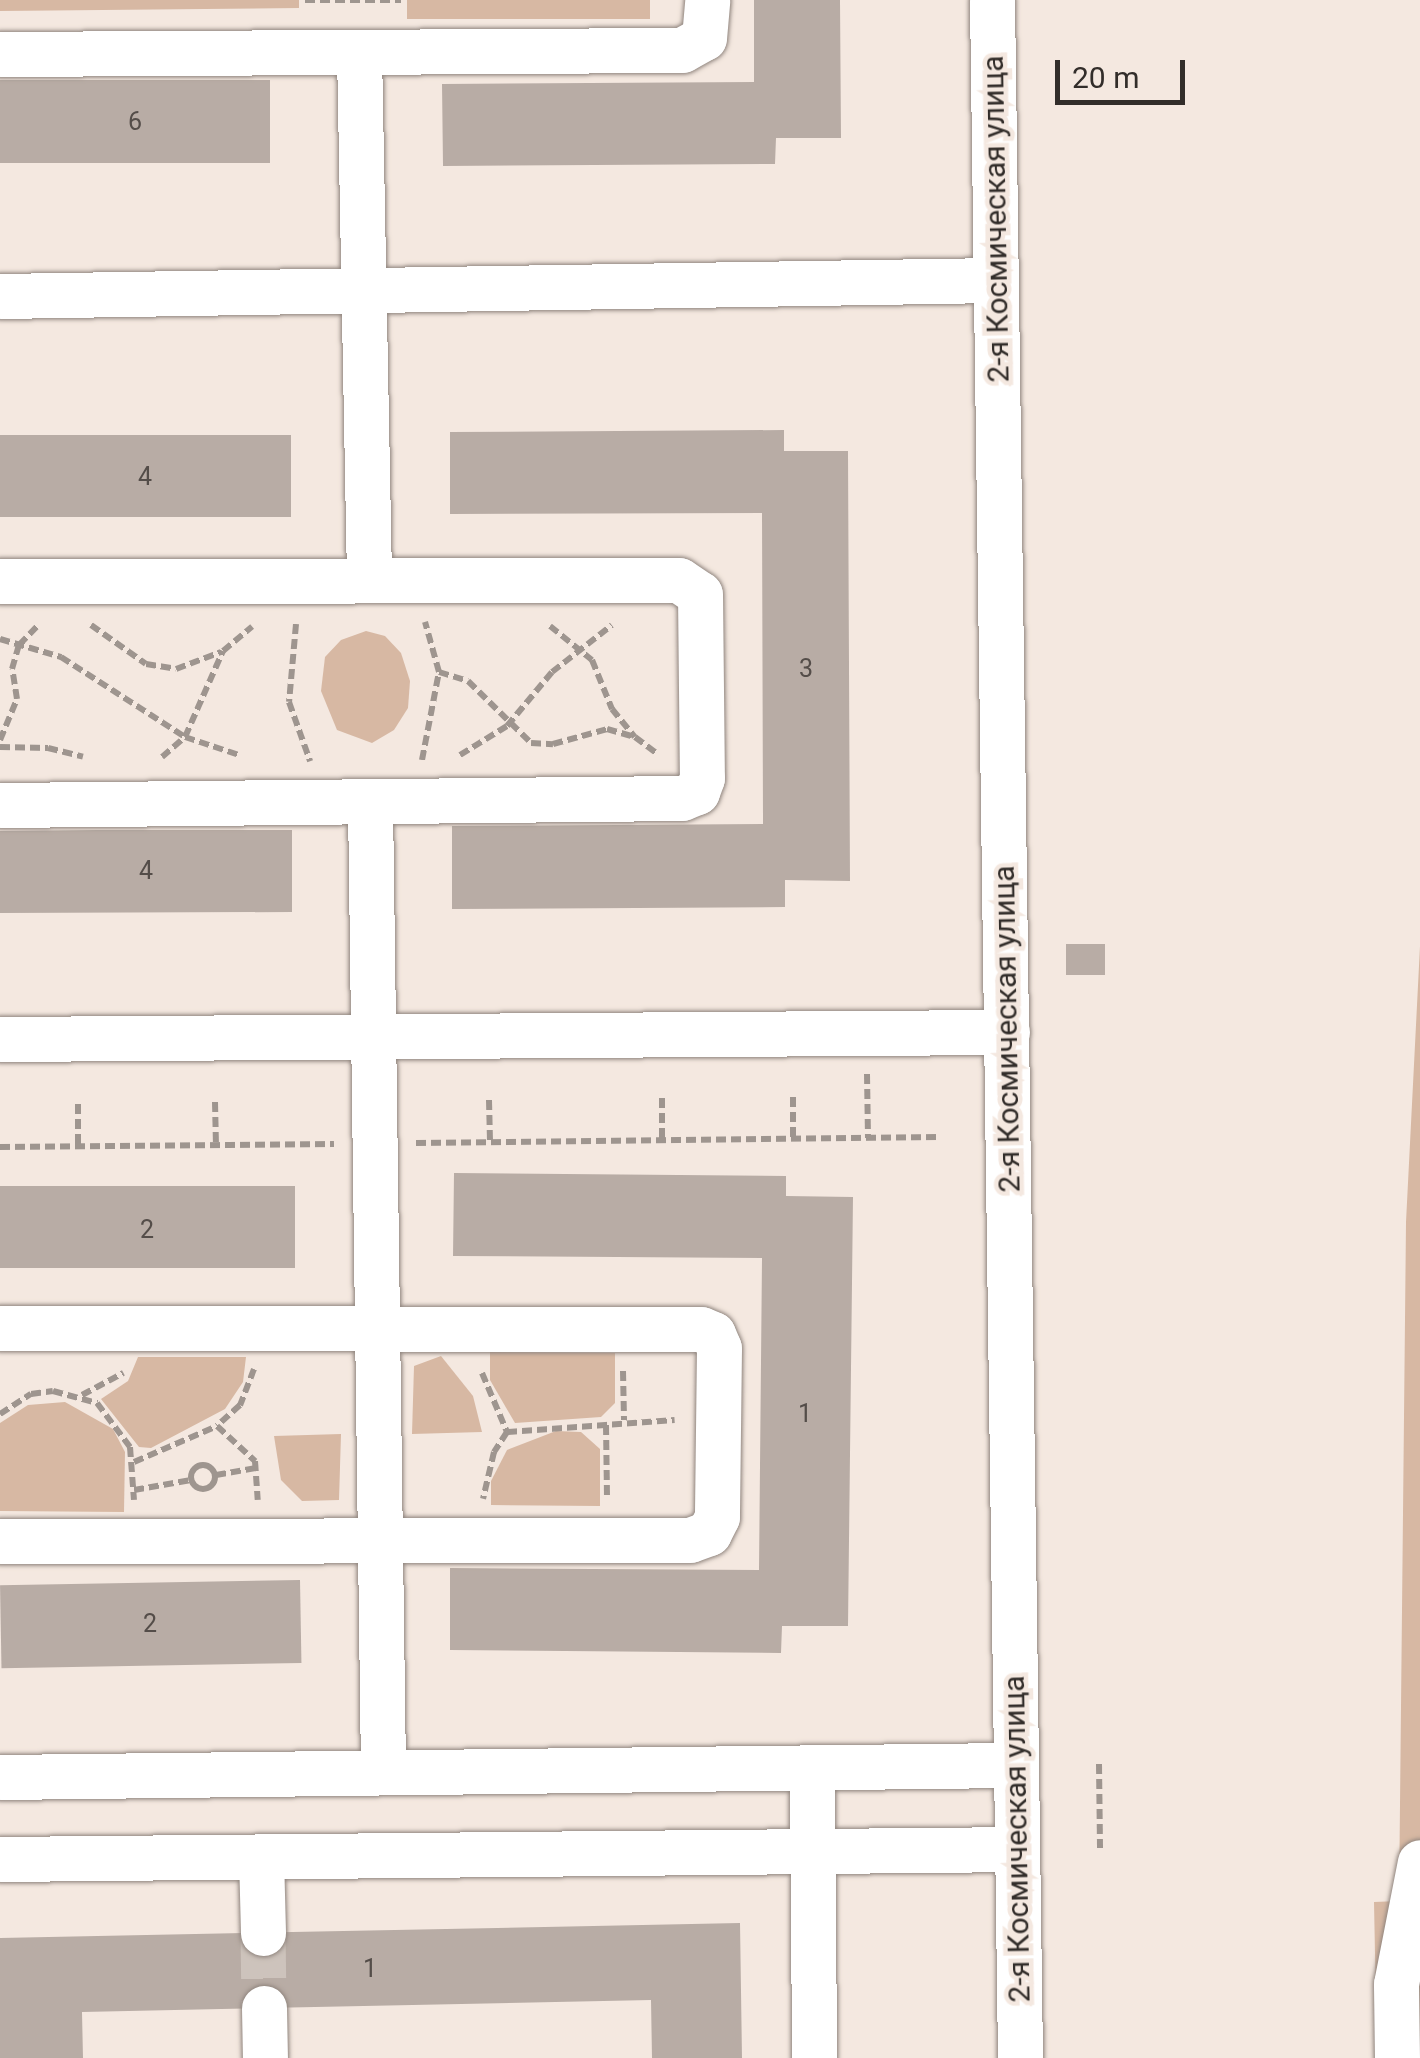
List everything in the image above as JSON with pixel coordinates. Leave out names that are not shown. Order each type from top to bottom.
[{"type":"street","points":[[0,54],[682,50],[704,38],[707,0]]},
{"type":"street","name":"2-я Космическая улица","points":[[992,0],[1020,2058]]},
{"type":"street","points":[[360,52],[370,580]]},
{"type":"street","points":[[0,296],[996,280]]},
{"type":"street","points":[[0,581],[306,608],[370,580],[693,584],[700,594],[702,778],[696,792],[682,798],[428,774],[370,802],[0,805]]},
{"type":"street","points":[[370,802],[382,1772]]},
{"type":"street","points":[[0,1039],[1007,1032]]},
{"type":"street","points":[[0,1328],[477,1329],[714,1334],[720,1348],[717,1516],[709,1534],[690,1540],[0,1541]]},
{"type":"street","points":[[0,1777],[1016,1765]]},
{"type":"street","points":[[812,1767],[814,2058]]},
{"type":"street","points":[[0,1858],[1017,1849]]},
{"type":"street","points":[[261,1856],[263,1933]]},
{"type":"street","points":[[1397,2058],[1396,1984],[1420,1862]]},
{"type":"street","points":[[264,2008],[265,2058]]},
{"type":"path","points":[[304,0],[401,0]]},
{"type":"path","points":[[286,620],[306,608]]},
{"type":"path","points":[[306,608],[289,702],[310,764]]},
{"type":"path","points":[[79,616],[146,664],[176,669],[222,651],[263,624]]},
{"type":"path","points":[[406,618],[439,622]]},
{"type":"path","points":[[404,761],[428,774],[439,672],[424,619]]},
{"type":"path","points":[[44,622],[19,645],[12,668],[17,699],[0,743],[48,748],[94,761]]},
{"type":"path","points":[[454,757],[507,726],[580,646],[617,622]]},
{"type":"path","points":[[544,624],[580,646],[635,737],[696,792]]},
{"type":"path","points":[[0,640],[61,657],[185,736],[256,758]]},
{"type":"path","points":[[152,762],[185,736],[222,651]]},
{"type":"path","points":[[439,672],[468,681],[507,726],[530,743],[553,744],[607,729],[635,737]]},
{"type":"path","points":[[296,763],[324,762]]},
{"type":"path","points":[[867,1032],[868,1138]]},
{"type":"path","points":[[793,1097],[793,1139]]},
{"type":"path","points":[[662,1098],[662,1140]]},
{"type":"path","points":[[489,1100],[490,1142]]},
{"type":"path","points":[[215,1102],[216,1145]]},
{"type":"path","points":[[78,1104],[78,1146]]},
{"type":"path","points":[[0,1147],[939,1138]]},
{"type":"path","points":[[134,1462],[217,1426],[251,1385],[255,1328]]},
{"type":"path","points":[[477,1329],[483,1378],[507,1432]]},
{"type":"path","points":[[0,1414],[30,1394],[81,1395],[116,1421],[134,1462],[133,1541]]},
{"type":"path","points":[[507,1432],[718,1420]]},
{"type":"path","points":[[606,1425],[608,1541]]},
{"type":"path","points":[[217,1426],[244,1446],[256,1468],[260,1541]]},
{"type":"path","points":[[480,1541],[487,1472],[507,1432]]},
{"type":"path","points":[[190,1480],[202,1464],[216,1474],[256,1468]]},
{"type":"path","points":[[134,1490],[190,1480],[206,1490],[216,1474]]},
{"type":"path","points":[[1099,1764],[1100,1848]]},
{"type":"shaded area","points":[[0,0],[299,0],[299,8],[0,11]]},
{"type":"shaded area","points":[[407,0],[650,0],[650,19],[407,19]]},
{"type":"shaded area","points":[[366,631],[385,636],[401,653],[410,681],[408,708],[394,730],[372,743],[337,730],[321,691],[325,657],[341,640]]},
{"type":"shaded area","points":[[1420,946],[1420,2058],[1377,2058],[1374,1902],[1399,1901],[1406,1222]]},
{"type":"shaded area","points":[[490,1352],[615,1353],[615,1403],[601,1417],[515,1423],[490,1380]]},
{"type":"shaded area","points":[[441,1356],[473,1396],[482,1432],[412,1434],[414,1366]]},
{"type":"shaded area","points":[[138,1357],[246,1357],[243,1382],[225,1409],[151,1448],[139,1447],[101,1399],[128,1381]]},
{"type":"shaded area","points":[[65,1402],[113,1429],[125,1452],[124,1512],[0,1511],[0,1423],[28,1405]]},
{"type":"shaded area","points":[[556,1431],[581,1432],[600,1449],[600,1506],[491,1505],[491,1481],[507,1450]]},
{"type":"shaded area","points":[[341,1434],[339,1500],[302,1501],[281,1480],[274,1436]]},
{"type":"building","points":[[754,0],[840,0],[841,138],[776,138],[775,164],[443,166],[442,84],[754,82]]},
{"type":"building","points":[[0,80],[270,80],[270,163],[0,163]]},
{"type":"building","points":[[784,430],[784,451],[848,451],[850,881],[785,880],[785,907],[452,909],[452,826],[763,824],[762,513],[450,514],[450,432]]},
{"type":"building","points":[[0,435],[291,435],[291,517],[0,517]]},
{"type":"building","points":[[292,830],[292,912],[0,913],[0,831]]},
{"type":"building","points":[[1066,944],[1105,944],[1105,975],[1066,975]]},
{"type":"building","points":[[454,1173],[786,1176],[786,1196],[853,1197],[848,1626],[782,1626],[781,1653],[450,1650],[450,1568],[759,1570],[762,1258],[453,1256]]},
{"type":"building","points":[[0,1186],[295,1186],[295,1268],[0,1268]]},
{"type":"building","points":[[300,1580],[301,1663],[1,1668],[0,1585]]},
{"type":"building","points":[[740,1923],[742,2058],[652,2058],[651,2000],[82,2012],[83,2058],[0,2058],[0,1938]]},
{"type":"tunnel","points":[[263,1933],[264,2008]]}]
